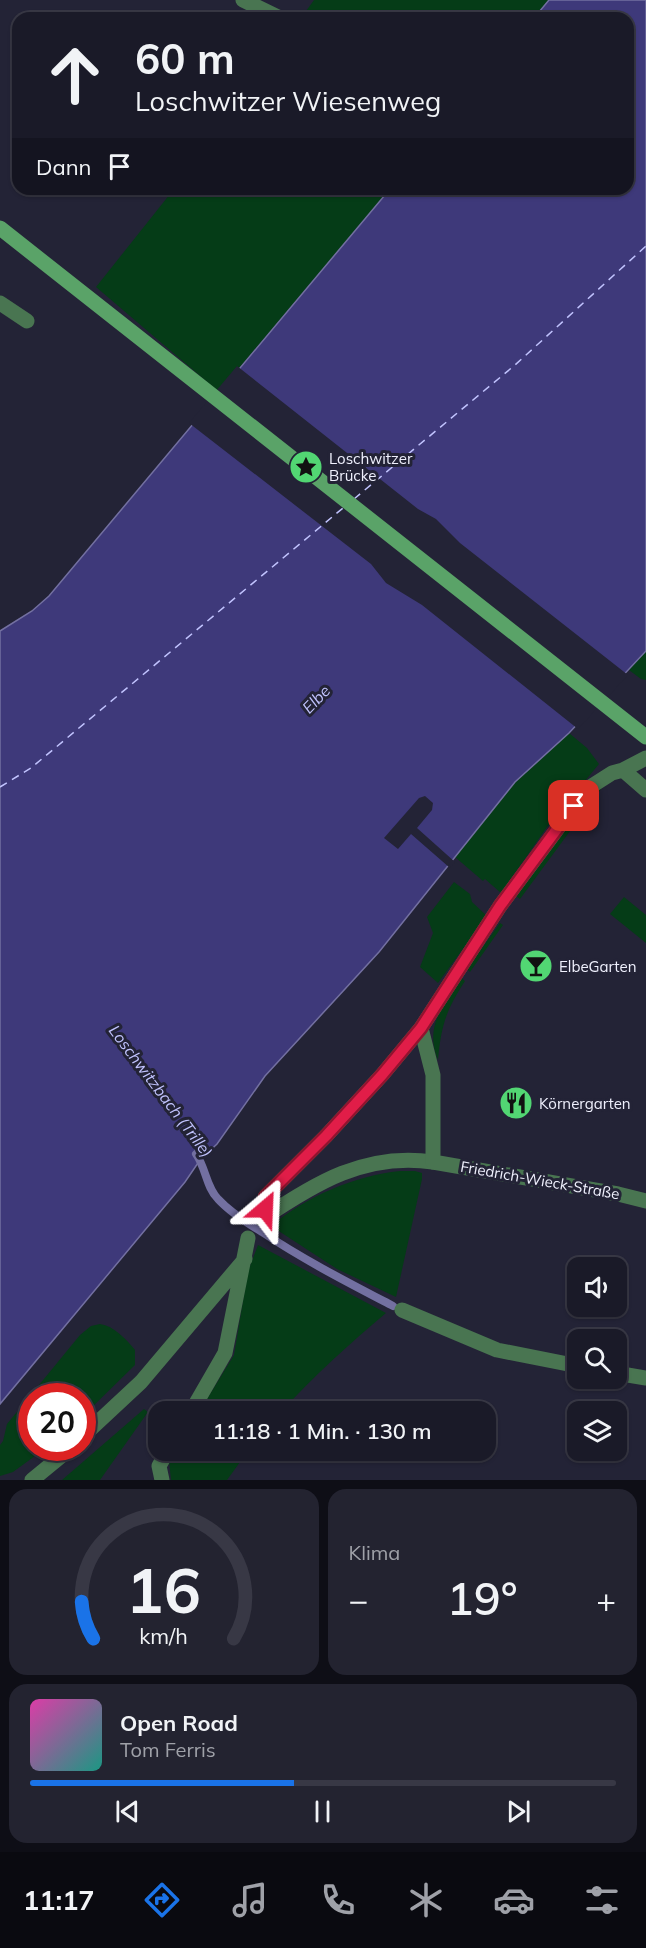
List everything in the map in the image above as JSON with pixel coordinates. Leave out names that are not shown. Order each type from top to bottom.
[{"type":"main road","points":[[0,228],[646,737]]},
{"type":"street","points":[[243,0],[268,12]]},
{"type":"street","points":[[0,303],[27,321]]},
{"type":"street","points":[[433,1162],[433,1075],[421,1028],[500,906],[587,789],[612,773],[646,758]]},
{"type":"street","points":[[623,770],[646,790]]},
{"type":"street","name":"Friedrich-Wieck-Straße","points":[[421,1028],[326,1136],[265,1197],[265,1217],[314,1185],[340,1173],[375,1162],[411,1159],[646,1201]]},
{"type":"street","points":[[197,1401],[225,1353],[248,1238]]},
{"type":"street","points":[[96,1424],[141,1382],[245,1259]]},
{"type":"street","points":[[402,1310],[497,1350],[567,1364]]},
{"type":"street","points":[[627,1375],[646,1378]]},
{"type":"street","points":[[32,1480],[55,1461]]},
{"type":"street","points":[[162,1461],[159,1466],[162,1480]]},
{"type":"green space","points":[[314,0],[549,0],[539,12],[305,12]]},
{"type":"green space","points":[[169,195],[385,195],[219,392],[96,287]]},
{"type":"green space","points":[[646,651],[646,680],[629,670]]},
{"type":"green space","points":[[569,733],[587,748],[599,764],[547,827],[501,893],[455,857],[515,782]]},
{"type":"green space","points":[[601,789],[520,899],[516,896],[591,794]]},
{"type":"green space","points":[[454,882],[470,894],[472,902],[487,916],[438,983],[420,967],[433,933],[427,917]]},
{"type":"green space","points":[[624,897],[646,915],[646,943],[610,914]]},
{"type":"green space","points":[[500,923],[503,925],[470,972],[467,969]]},
{"type":"green space","points":[[461,978],[465,981],[446,1019],[438,1060],[434,1048],[434,1027],[442,1007]]},
{"type":"green space","points":[[400,1171],[422,1173],[422,1179],[396,1297],[337,1269],[271,1226],[300,1205],[332,1189],[366,1177]]},
{"type":"green space","points":[[258,1245],[386,1313],[292,1401],[206,1401],[234,1355],[248,1271]]},
{"type":"green space","points":[[100,1324],[115,1330],[135,1350],[135,1365],[96,1403],[96,1383],[41,1383],[80,1335],[91,1326]]},
{"type":"green space","points":[[144,1409],[148,1412],[100,1480],[62,1480],[84,1461],[96,1461],[96,1451]]},
{"type":"green space","points":[[18,1411],[18,1461],[28,1461],[13,1472],[0,1476],[0,1445],[7,1424]]},
{"type":"green space","points":[[169,1461],[241,1461],[227,1480],[171,1480]]},
{"type":"water","name":"Elbe","points":[[549,0],[646,0],[646,651],[569,733],[515,782],[379,952],[265,1076],[217,1144],[200,1160],[185,1182],[0,1404],[0,631],[32,611],[49,596],[385,195],[634,195],[634,12],[539,12]]},
{"type":"pier","name":"Loschwitzer Brücke","points":[[237,366],[418,509],[436,519],[460,543],[628,675],[578,729],[422,605],[386,583],[371,564],[189,423]]},
{"type":"pier","points":[[425,796],[433,803],[432,810],[417,828],[455,862],[450,868],[411,834],[398,849],[384,838],[419,798]]},
{"type":"waterway","name":"Loschwitzbach (Trille)","points":[[196,1154],[214,1194],[233,1213],[294,1252],[393,1306]]},
{"type":"ferry route","points":[[354,499],[515,365],[646,246]]},
{"type":"ferry route","points":[[0,787],[31,768],[343,508]]},
{"type":"place","name":"Loschwitzer Brücke","points":[[306,467]]},
{"type":"place","name":"ElbeGarten","points":[[536,966]]},
{"type":"place","name":"Körnergarten","points":[[516,1103]]},
{"type":"route","points":[[265,1209],[265,1197],[326,1136],[421,1028],[500,906],[574,806]]}]
